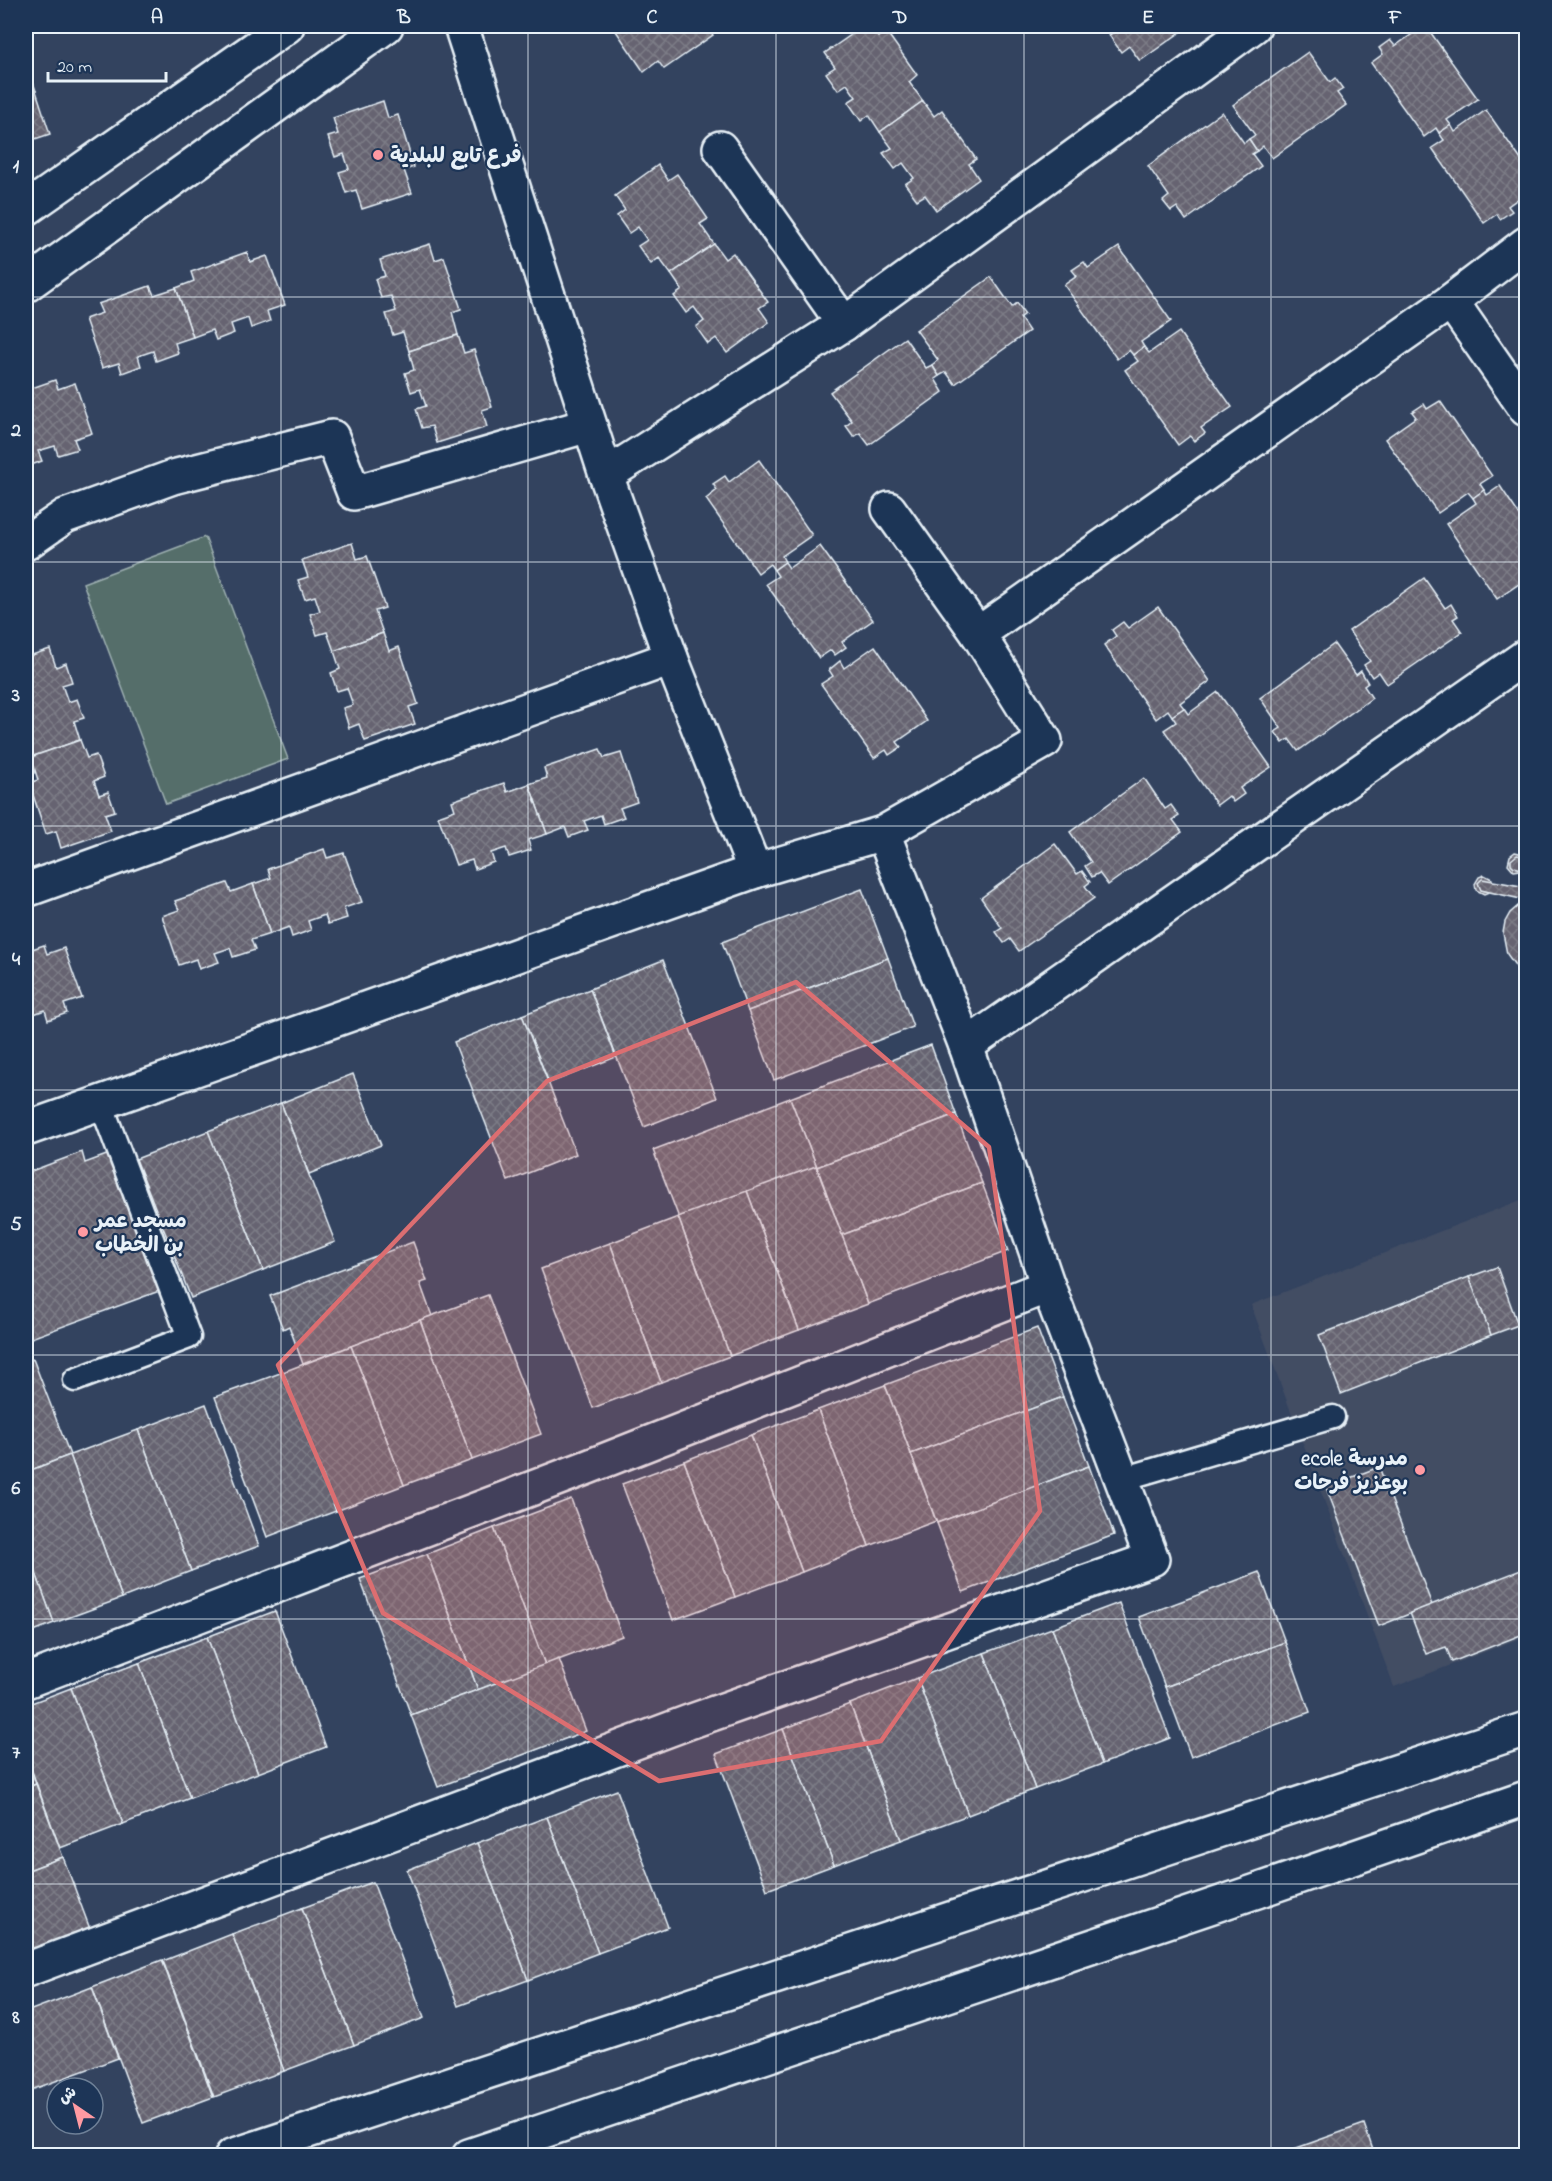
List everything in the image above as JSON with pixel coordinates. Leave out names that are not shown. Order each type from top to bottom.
[{"type":"street","points":[[26,209],[287,26]]},
{"type":"street","points":[[26,285],[386,26]]},
{"type":"street","points":[[460,26],[606,475],[671,658],[754,871]]},
{"type":"street","points":[[606,475],[844,324],[1254,26]]},
{"type":"street","points":[[720,148],[844,324]]},
{"type":"street","points":[[978,634],[1450,301],[1527,244]]},
{"type":"street","points":[[1450,301],[1527,409]]},
{"type":"street","points":[[26,543],[65,516],[173,477],[332,437],[354,494],[589,425]]},
{"type":"street","points":[[26,1129],[754,871],[883,833],[1045,741],[978,634],[889,509]]},
{"type":"street","points":[[966,1046],[1527,656]]},
{"type":"street","points":[[26,890],[671,658]]},
{"type":"street","points":[[26,1970],[689,1722],[1152,1559],[1048,1286],[966,1046],[883,833]]},
{"type":"street","points":[[26,1681],[588,1467],[1048,1286]]},
{"type":"street","points":[[232,2156],[1527,1729]]},
{"type":"street","points":[[469,2156],[1246,1895],[1527,1798]]},
{"type":"lane","points":[[75,1380],[189,1337],[100,1101]]},
{"type":"lane","points":[[1123,1479],[1333,1417]]},
{"type":"highlighted area","points":[[796,982],[989,1147],[1040,1511],[881,1741],[659,1781],[383,1613],[278,1365],[547,1081]]},
{"type":"shaded area","name":"ecole مدرسة بوعزيز فرحات","points":[[1526,1198],[1526,1636],[1394,1687],[1251,1305]]},
{"type":"green space","points":[[205,537],[288,759],[166,804],[83,583]]},
{"type":"building","points":[[618,26],[709,26],[707,27],[713,35],[664,69],[658,61],[644,72],[614,28]]},
{"type":"building","points":[[864,26],[870,26],[878,37],[886,31],[917,75],[909,82],[923,101],[880,132],[869,115],[861,121],[848,102],[856,97],[847,84],[838,90],[826,73],[835,67],[825,53]]},
{"type":"building","points":[[1114,26],[1179,26],[1182,31],[1140,61],[1129,46],[1121,52],[1109,35],[1117,30]]},
{"type":"building","points":[[1424,26],[1478,99],[1447,120],[1451,125],[1439,133],[1436,128],[1424,137],[1371,63],[1383,54],[1379,48],[1390,40],[1395,46]]},
{"type":"building","points":[[1308,52],[1330,82],[1335,78],[1343,89],[1337,93],[1346,105],[1272,158],[1263,146],[1257,151],[1249,139],[1255,135],[1233,105]]},
{"type":"building","points":[[26,62],[36,91],[26,95]]},
{"type":"building","points":[[36,91],[50,134],[26,142],[26,95]]},
{"type":"building","name":"فرع تابع للبلدية","points":[[383,101],[388,118],[398,115],[414,167],[404,170],[412,193],[362,209],[356,190],[346,193],[339,172],[349,169],[344,154],[335,157],[328,137],[338,134],[333,118]]},
{"type":"building","points":[[923,101],[934,116],[942,110],[976,159],[969,164],[979,179],[936,210],[925,195],[917,200],[905,184],[914,178],[903,163],[895,169],[883,153],[892,148],[880,132]]},
{"type":"building","points":[[1486,110],[1526,167],[1526,193],[1508,206],[1512,211],[1500,219],[1497,214],[1484,223],[1432,148],[1444,140],[1439,133],[1451,125],[1455,132]]},
{"type":"building","points":[[1222,112],[1244,143],[1249,139],[1257,151],[1252,154],[1261,166],[1186,220],[1177,207],[1171,211],[1163,201],[1169,196],[1148,166]]},
{"type":"building","points":[[658,165],[668,180],[677,174],[708,219],[700,224],[714,244],[671,274],[659,258],[651,264],[638,246],[647,240],[638,227],[629,233],[617,216],[625,210],[615,196]]},
{"type":"building","points":[[430,244],[435,260],[444,257],[461,309],[452,312],[458,335],[409,351],[403,332],[393,335],[386,314],[396,311],[391,296],[381,298],[375,279],[385,276],[380,260]]},
{"type":"building","points":[[714,244],[725,259],[733,253],[768,302],[759,308],[769,322],[727,353],[716,338],[708,344],[696,327],[704,321],[694,307],[686,313],[674,296],[682,290],[671,274]]},
{"type":"building","points":[[1119,247],[1171,321],[1141,342],[1144,347],[1133,355],[1129,350],[1117,359],[1064,285],[1077,276],[1072,270],[1084,262],[1088,268]]},
{"type":"building","points":[[247,252],[250,262],[267,256],[285,305],[267,311],[270,321],[251,328],[248,318],[231,324],[234,333],[216,340],[212,330],[193,337],[176,288],[194,281],[191,272]]},
{"type":"building","points":[[991,277],[1012,307],[1017,303],[1025,314],[1020,318],[1029,331],[955,384],[946,372],[939,376],[932,365],[938,360],[916,330]]},
{"type":"building","points":[[150,286],[154,295],[176,288],[193,337],[175,343],[178,353],[156,361],[153,351],[138,356],[141,366],[122,373],[119,363],[102,368],[85,319],[102,313],[98,304]]},
{"type":"building","points":[[1179,332],[1232,407],[1201,428],[1205,433],[1194,441],[1190,436],[1178,445],[1125,370],[1138,361],[1133,355],[1144,347],[1149,353]]},
{"type":"building","points":[[458,335],[464,353],[474,350],[492,407],[482,410],[487,427],[437,443],[432,426],[422,428],[416,409],[426,406],[420,389],[411,392],[405,373],[414,370],[409,351]]},
{"type":"building","points":[[905,338],[926,368],[932,365],[939,376],[935,379],[943,392],[869,445],[860,433],[854,437],[846,426],[852,421],[830,392]]},
{"type":"building","points":[[55,380],[58,389],[75,383],[92,433],[74,439],[78,449],[58,455],[55,446],[38,451],[42,461],[26,467],[26,390]]},
{"type":"building","points":[[1440,401],[1492,476],[1480,484],[1484,490],[1473,498],[1468,492],[1438,513],[1385,439],[1416,417],[1412,412],[1424,404],[1427,409]]},
{"type":"building","points":[[759,460],[812,535],[782,556],[785,562],[774,570],[770,564],[758,573],[706,499],[717,490],[713,484],[725,476],[729,482]]},
{"type":"building","points":[[1500,486],[1526,525],[1526,579],[1497,599],[1446,524],[1476,503],[1473,498],[1484,490],[1487,495]]},
{"type":"building","points":[[352,543],[357,559],[367,556],[385,608],[375,611],[383,633],[334,651],[327,632],[317,635],[310,614],[320,611],[315,596],[305,599],[298,580],[308,577],[302,560]]},
{"type":"building","points":[[820,546],[873,620],[842,642],[846,647],[835,655],[831,650],[819,658],[766,584],[778,576],[774,570],[785,562],[789,568]]},
{"type":"building","points":[[1424,578],[1445,608],[1451,604],[1458,616],[1453,619],[1462,632],[1387,684],[1379,672],[1372,677],[1364,665],[1370,661],[1349,631]]},
{"type":"building","points":[[1158,607],[1210,681],[1180,703],[1184,708],[1172,716],[1168,710],[1156,719],[1104,645],[1116,636],[1112,630],[1123,622],[1128,628]]},
{"type":"building","points":[[383,633],[389,651],[399,647],[418,704],[409,707],[415,724],[365,741],[359,724],[349,728],[343,708],[353,705],[347,688],[337,691],[331,673],[340,669],[334,651]]},
{"type":"building","points":[[1334,644],[1356,675],[1361,671],[1368,683],[1364,686],[1372,698],[1298,751],[1289,739],[1283,743],[1275,732],[1281,728],[1260,698]]},
{"type":"building","points":[[875,646],[927,721],[897,742],[901,747],[889,755],[886,750],[874,758],[821,684],[833,676],[829,670],[840,661],[844,668]]},
{"type":"building","points":[[50,649],[56,667],[66,663],[72,682],[62,685],[68,702],[77,699],[84,718],[74,721],[80,740],[31,757],[26,742],[26,657]]},
{"type":"building","points":[[1218,692],[1271,767],[1240,788],[1244,794],[1233,802],[1229,796],[1217,805],[1164,730],[1176,722],[1172,716],[1184,708],[1188,714]]},
{"type":"building","points":[[80,740],[87,758],[96,755],[104,777],[94,781],[99,795],[108,792],[115,811],[105,814],[111,831],[61,848],[56,831],[46,834],[29,783],[38,780],[31,757]]},
{"type":"building","points":[[600,749],[604,758],[621,753],[637,802],[620,808],[624,817],[604,824],[601,815],[584,821],[588,830],[569,837],[565,827],[547,834],[529,784],[547,778],[544,768]]},
{"type":"building","points":[[1144,778],[1165,809],[1171,805],[1179,816],[1173,820],[1182,832],[1108,885],[1099,873],[1092,877],[1085,866],[1091,862],[1070,832]]},
{"type":"building","points":[[504,783],[507,792],[529,784],[547,834],[528,840],[531,850],[509,857],[506,848],[491,853],[494,862],[475,869],[472,860],[456,865],[438,816],[455,810],[452,801]]},
{"type":"building","points":[[1055,844],[1077,874],[1082,871],[1090,882],[1085,886],[1094,898],[1019,951],[1010,939],[1004,943],[996,932],[1002,928],[981,898]]},
{"type":"building","points":[[324,849],[327,858],[344,853],[362,902],[344,908],[347,918],[328,924],[325,915],[308,921],[311,930],[292,937],[289,927],[270,934],[253,884],[271,878],[268,869]]},
{"type":"building","points":[[1515,852],[1523,854],[1526,865],[1514,871],[1508,864],[1510,856]]},
{"type":"building","points":[[1517,855],[1526,857],[1526,870],[1511,864],[1511,860]]},
{"type":"building","points":[[1484,875],[1492,879],[1493,885],[1489,892],[1484,894],[1476,890],[1475,884],[1479,877]]},
{"type":"building","points":[[1482,879],[1526,887],[1526,975],[1519,971],[1507,954],[1503,933],[1510,913],[1525,900],[1481,890],[1478,883]]},
{"type":"building","points":[[227,883],[231,892],[253,884],[270,934],[251,940],[255,950],[233,957],[230,948],[215,953],[219,962],[199,969],[196,959],[179,965],[162,916],[179,910],[175,901]]},
{"type":"building","points":[[862,889],[888,958],[748,1011],[722,942]]},
{"type":"building","points":[[44,945],[47,954],[64,948],[82,998],[64,1004],[67,1013],[48,1020],[45,1010],[28,1016],[31,1026],[26,1028],[26,951]]},
{"type":"building","points":[[888,958],[913,1027],[774,1080],[748,1011]]},
{"type":"building","points":[[663,960],[717,1098],[644,1127],[590,989]]},
{"type":"building","points":[[590,989],[616,1057],[549,1083],[522,1015]]},
{"type":"building","points":[[522,1015],[576,1154],[508,1181],[454,1042]]},
{"type":"building","points":[[931,1045],[956,1114],[817,1167],[790,1098]]},
{"type":"building","points":[[353,1074],[381,1145],[309,1174],[281,1103]]},
{"type":"building","points":[[790,1098],[817,1167],[679,1218],[653,1150]]},
{"type":"building","points":[[281,1103],[335,1242],[263,1270],[208,1131]]},
{"type":"building","points":[[956,1114],[982,1183],[842,1235],[817,1167]]},
{"type":"building","points":[[208,1131],[263,1270],[191,1298],[136,1159]]},
{"type":"building","name":"مسجد عمر بن الخطاب","points":[[82,1152],[85,1163],[112,1153],[162,1290],[26,1340],[26,1173]]},
{"type":"building","points":[[816,1166],[868,1304],[799,1330],[747,1191]]},
{"type":"building","points":[[982,1183],[1008,1251],[868,1304],[842,1235]]},
{"type":"building","points":[[747,1191],[799,1330],[730,1356],[678,1217]]},
{"type":"building","points":[[678,1217],[730,1356],[661,1382],[610,1243]]},
{"type":"building","points":[[413,1242],[427,1281],[420,1283],[432,1316],[303,1364],[289,1326],[283,1329],[270,1296]]},
{"type":"building","points":[[610,1243],[661,1382],[593,1408],[541,1269]]},
{"type":"building","points":[[1497,1267],[1518,1325],[1491,1335],[1469,1277]]},
{"type":"building","points":[[1469,1277],[1491,1335],[1341,1394],[1319,1335]]},
{"type":"building","points":[[488,1295],[541,1434],[472,1460],[420,1320]]},
{"type":"building","points":[[420,1320],[472,1460],[404,1485],[351,1346]]},
{"type":"building","points":[[1037,1328],[1063,1397],[911,1454],[885,1385]]},
{"type":"building","points":[[351,1346],[404,1485],[336,1511],[283,1372]]},
{"type":"building","points":[[33,1359],[70,1455],[26,1472],[26,1362]]},
{"type":"building","points":[[283,1372],[336,1511],[267,1537],[215,1397]]},
{"type":"building","points":[[885,1385],[936,1521],[869,1546],[818,1410]]},
{"type":"building","points":[[1063,1397],[1089,1466],[937,1523],[911,1454]]},
{"type":"building","points":[[206,1404],[259,1546],[191,1571],[138,1430]]},
{"type":"building","points":[[818,1410],[869,1546],[802,1572],[751,1435]]},
{"type":"building","points":[[138,1430],[191,1571],[122,1598],[70,1455]]},
{"type":"building","points":[[751,1435],[802,1572],[735,1597],[684,1461]]},
{"type":"building","points":[[70,1455],[122,1598],[54,1623],[26,1546],[26,1472]]},
{"type":"building","points":[[684,1461],[735,1597],[673,1620],[622,1484]]},
{"type":"building","points":[[1089,1466],[1114,1535],[963,1592],[937,1523]]},
{"type":"building","points":[[1379,1467],[1432,1605],[1379,1626],[1326,1487]]},
{"type":"building","points":[[571,1499],[622,1636],[545,1665],[494,1528]]},
{"type":"building","points":[[494,1528],[545,1665],[478,1690],[427,1554]]},
{"type":"building","points":[[26,1546],[54,1623],[26,1634]]},
{"type":"building","points":[[427,1554],[478,1690],[411,1715],[360,1579]]},
{"type":"building","points":[[1526,1568],[1526,1633],[1452,1662],[1446,1647],[1426,1654],[1410,1613]]},
{"type":"building","points":[[1259,1572],[1285,1642],[1165,1687],[1139,1617]]},
{"type":"building","points":[[1119,1603],[1170,1738],[1102,1764],[1052,1628]]},
{"type":"building","points":[[275,1611],[326,1747],[258,1773],[207,1637]]},
{"type":"building","points":[[1052,1628],[1102,1764],[1035,1789],[984,1653]]},
{"type":"building","points":[[207,1637],[258,1773],[190,1798],[139,1663]]},
{"type":"building","points":[[1285,1642],[1310,1712],[1191,1757],[1165,1687]]},
{"type":"building","points":[[984,1653],[1035,1789],[968,1815],[917,1678]]},
{"type":"building","points":[[559,1659],[586,1731],[438,1787],[411,1715]]},
{"type":"building","points":[[139,1663],[190,1798],[123,1824],[71,1688]]},
{"type":"building","points":[[917,1678],[968,1815],[901,1840],[850,1704]]},
{"type":"building","points":[[71,1688],[123,1824],[60,1848],[26,1755],[26,1705]]},
{"type":"building","points":[[850,1704],[901,1840],[834,1865],[783,1729]]},
{"type":"building","points":[[783,1729],[834,1865],[767,1890],[716,1754]]},
{"type":"building","points":[[26,1756],[36,1784],[26,1788]]},
{"type":"building","points":[[36,1784],[63,1857],[26,1871],[26,1788]]},
{"type":"building","points":[[617,1790],[668,1927],[598,1953],[547,1817]]},
{"type":"building","points":[[547,1817],[598,1953],[528,1980],[477,1843]]},
{"type":"building","points":[[477,1843],[528,1980],[458,2006],[407,1870]]},
{"type":"building","points":[[63,1857],[90,1929],[26,1953],[26,1871]]},
{"type":"building","points":[[373,1882],[424,2018],[354,2045],[302,1908]]},
{"type":"building","points":[[302,1908],[354,2045],[284,2071],[232,1934]]},
{"type":"building","points":[[232,1934],[284,2071],[214,2097],[163,1961]]},
{"type":"building","points":[[162,1960],[213,2097],[143,2123],[92,1987]]},
{"type":"building","points":[[92,1987],[118,2058],[69,2076],[45,2076],[45,2085],[26,2092],[26,2012]]},
{"type":"building","points":[[1364,2124],[1375,2156],[1274,2156]]},
{"type":"place","name":"فرع تابع للبلدية","points":[[378,155]]},
{"type":"place","name":"مسجد عمر بن الخطاب","points":[[83,1232]]},
{"type":"place","name":"ecole مدرسة بوعزيز فرحات","points":[[1420,1470]]}]
